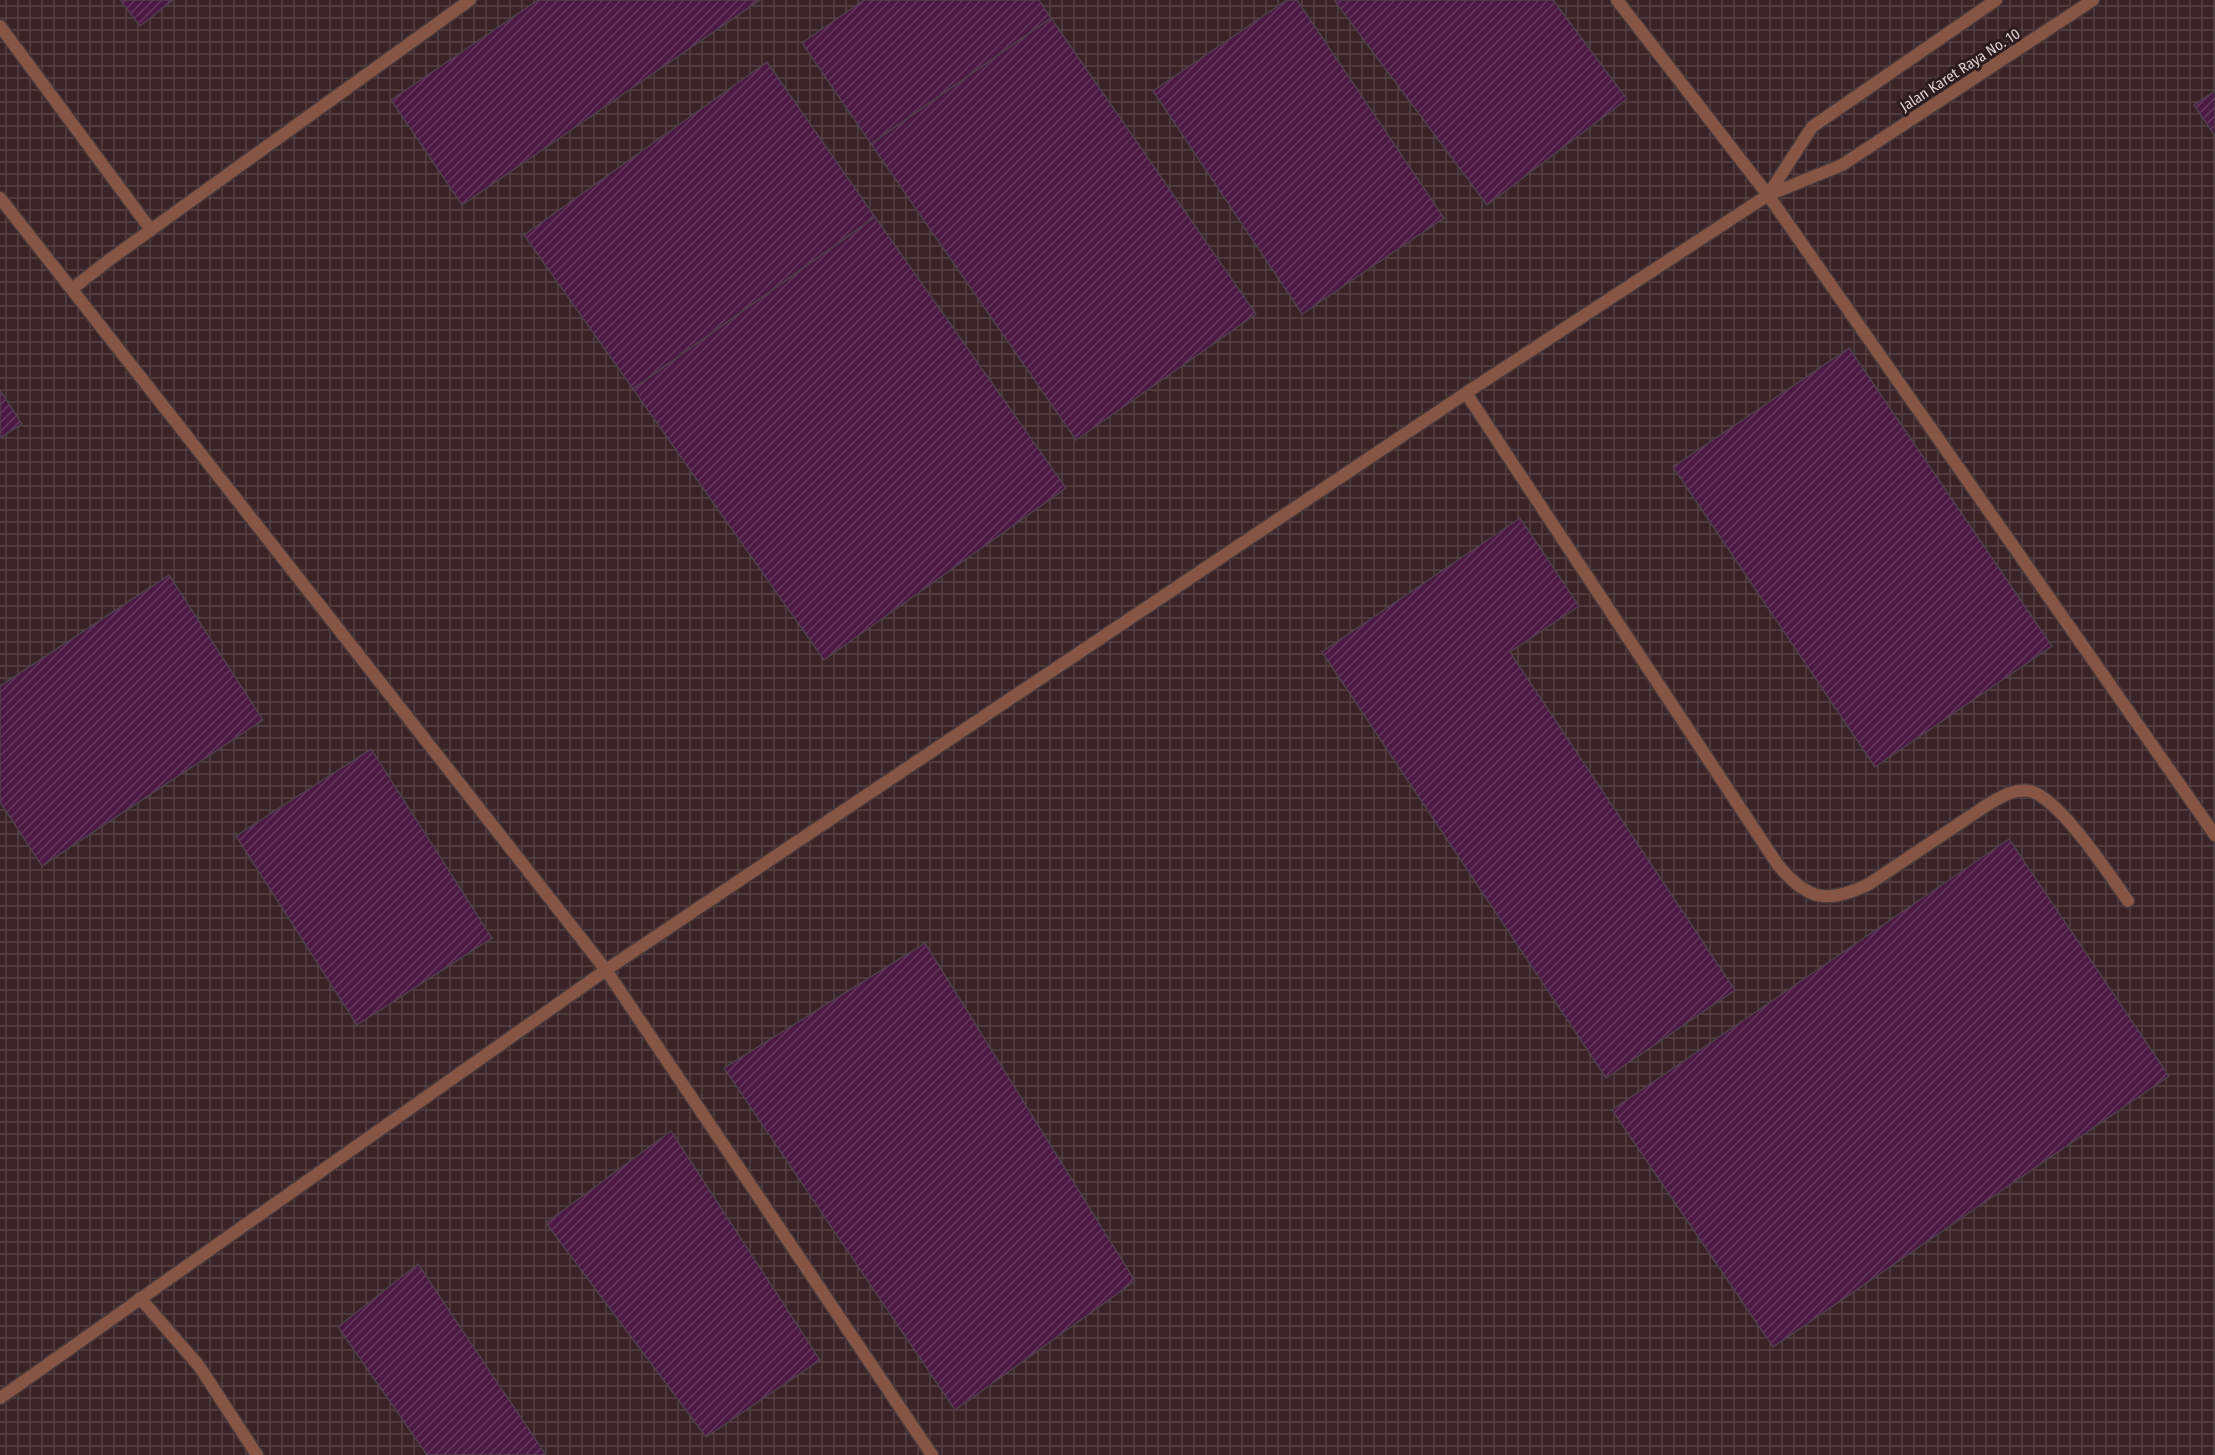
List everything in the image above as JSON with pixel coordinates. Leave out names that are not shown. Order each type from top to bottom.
[{"type":"street","points":[[72,289],[470,0]]},
{"type":"street","points":[[1617,0],[1768,195],[2215,835]]},
{"type":"street","points":[[0,1398],[606,970],[1466,393],[1768,195],[1812,128],[1996,0]]},
{"type":"street","name":"Jalan Karet Raya No. 10","points":[[1768,195],[1842,165],[2093,0]]},
{"type":"street","points":[[0,26],[151,230]]},
{"type":"street","points":[[0,198],[606,970],[932,1455]]},
{"type":"street","points":[[1466,393],[1778,865],[1796,885],[1812,893],[1834,897],[1851,892],[1869,884],[1987,805],[2006,794],[2022,791],[2040,795],[2060,810],[2128,901]]},
{"type":"street","points":[[140,1298],[199,1366],[257,1455]]},
{"type":"shaded area","points":[[0,0],[2215,0],[2215,1455],[0,1455]]},
{"type":"building","points":[[120,0],[173,0],[140,26]]},
{"type":"building","points":[[538,0],[760,0],[462,205],[391,100]]},
{"type":"building","points":[[864,0],[1039,0],[1051,18],[871,144],[802,43]]},
{"type":"building","points":[[1287,0],[1297,0],[1444,218],[1302,314],[1153,91]]},
{"type":"building","points":[[1334,0],[1553,0],[1627,99],[1487,205]]},
{"type":"building","points":[[1051,18],[1256,314],[1076,440],[871,144]]},
{"type":"building","points":[[767,62],[875,217],[633,389],[524,235]]},
{"type":"building","points":[[2215,91],[2215,136],[2194,105]]},
{"type":"building","points":[[875,217],[1066,488],[824,660],[633,389]]},
{"type":"building","points":[[1849,348],[2052,646],[1875,767],[1673,467]]},
{"type":"building","points":[[0,390],[22,424],[0,438]]},
{"type":"building","points":[[1520,518],[1579,606],[1510,652],[1735,990],[1606,1078],[1322,652]]},
{"type":"building","points":[[169,575],[263,720],[42,866],[0,802],[0,686]]},
{"type":"building","points":[[371,749],[492,938],[357,1025],[236,836]]},
{"type":"building","points":[[2009,839],[2169,1076],[1773,1347],[1612,1110]]},
{"type":"building","points":[[925,943],[1135,1281],[955,1410],[724,1068]]},
{"type":"building","points":[[671,1131],[820,1360],[706,1437],[546,1223]]},
{"type":"building","points":[[418,1264],[546,1455],[427,1455],[338,1327]]}]
